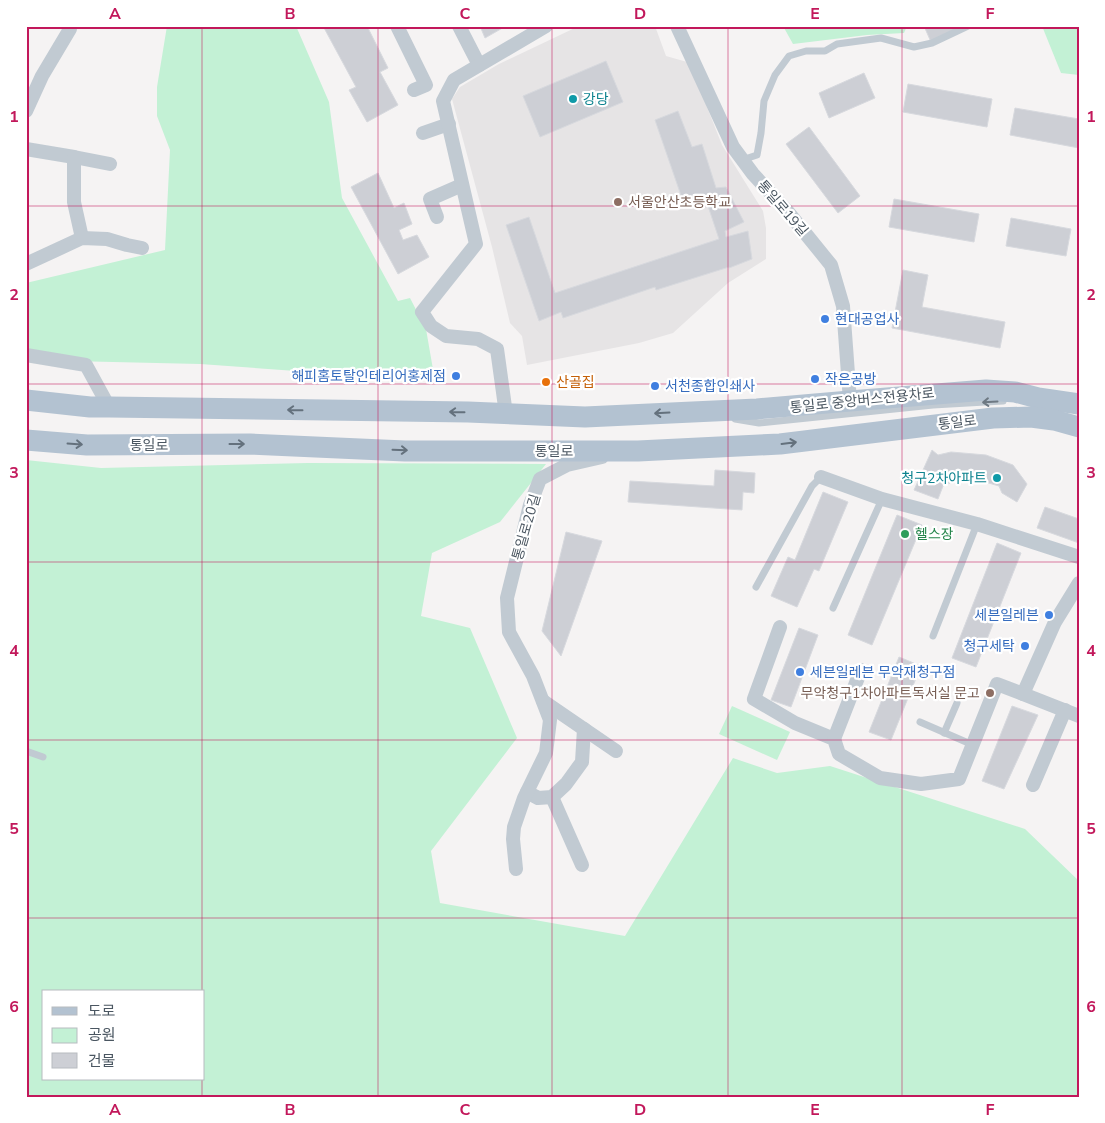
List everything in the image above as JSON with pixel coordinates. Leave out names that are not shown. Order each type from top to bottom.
[{"type":"main road","name":"통일로","points":[[26,400],[109,407],[585,417],[757,409],[986,390],[1015,392],[1054,420],[1079,427]]},
{"type":"main road","name":"통일로","points":[[26,440],[87,445],[250,444],[406,451],[638,451],[780,444],[993,418],[1034,407],[1079,404]]},
{"type":"street","points":[[26,111],[42,76],[70,30],[70,26]]},
{"type":"street","points":[[397,26],[426,85],[414,90]]},
{"type":"street","points":[[458,26],[479,65]]},
{"type":"street","points":[[506,414],[497,349],[478,339],[446,336],[431,326],[422,312],[476,244],[443,101],[454,80],[546,26]]},
{"type":"street","name":"통일로19길","points":[[677,26],[733,147],[753,174],[788,212],[831,265],[843,306],[850,400]]},
{"type":"street","points":[[423,133],[448,124]]},
{"type":"street","points":[[26,149],[110,164]]},
{"type":"street","points":[[74,157],[74,202],[82,238]]},
{"type":"street","points":[[436,217],[430,199],[462,185]]},
{"type":"street","points":[[26,264],[82,238],[107,239],[142,248]]},
{"type":"street","points":[[26,355],[86,365],[109,407]]},
{"type":"street","name":"통일로20길","points":[[516,869],[513,839],[514,827],[527,792],[546,754],[550,720],[533,676],[509,632],[506,598],[530,505],[540,479],[568,465],[608,456],[750,455],[751,445]]},
{"type":"street","points":[[821,477],[882,499],[977,524],[1079,557]]},
{"type":"street","points":[[1023,694],[1055,622],[1079,583]]},
{"type":"street","points":[[780,627],[754,699],[795,723],[834,739]]},
{"type":"street","points":[[861,670],[834,739],[839,754],[880,778],[921,784],[959,779],[997,684],[1079,716]]},
{"type":"street","points":[[543,701],[616,751]]},
{"type":"street","points":[[1033,785],[1065,710]]},
{"type":"street","points":[[527,792],[538,798],[552,797],[566,784],[582,762],[584,729]]},
{"type":"street","points":[[552,797],[582,865]]},
{"type":"lane","points":[[742,160],[757,155],[764,101],[775,74],[789,56],[806,51],[824,51],[837,44],[881,38],[914,47],[932,43],[968,26]]},
{"type":"lane","name":"통일로 중앙버스전용차로","points":[[689,412],[759,423],[933,405],[1010,400]]},
{"type":"lane","points":[[756,587],[812,486],[821,477]]},
{"type":"lane","points":[[833,608],[882,499]]},
{"type":"lane","points":[[933,636],[977,524]]},
{"type":"lane","points":[[944,733],[957,703]]},
{"type":"lane","points":[[920,722],[973,745]]},
{"type":"lane","points":[[26,751],[43,757]]},
{"type":"shaded area","name":"서울안산초등학교","points":[[579,26],[655,26],[666,56],[687,62],[692,69],[722,145],[763,211],[766,228],[766,259],[728,283],[673,333],[639,343],[527,365],[522,336],[510,323],[492,247],[452,99],[460,87],[499,64]]},
{"type":"green space","points":[[167,26],[296,26],[329,102],[342,198],[398,301],[410,298],[426,329],[435,381],[200,364],[26,360],[26,283],[165,250],[170,150],[157,116],[157,87]]},
{"type":"green space","points":[[783,26],[907,26],[904,33],[867,35],[793,44]]},
{"type":"green space","points":[[1042,26],[1079,26],[1079,75],[1061,73]]},
{"type":"green space","points":[[26,460],[101,468],[308,463],[546,464],[500,522],[432,553],[421,616],[470,628],[517,738],[431,851],[440,903],[625,936],[733,758],[777,773],[830,766],[1025,829],[1079,881],[1079,1097],[26,1097]]},
{"type":"green space","points":[[732,706],[790,732],[777,760],[719,734]]},
{"type":"building","points":[[323,26],[367,26],[388,68],[380,72],[398,105],[367,122],[349,90],[356,87]]},
{"type":"building","points":[[480,26],[506,26],[485,38]]},
{"type":"building","points":[[924,26],[965,26],[931,42]]},
{"type":"building","name":"강당","points":[[606,61],[623,102],[540,137],[523,96]]},
{"type":"building","points":[[864,73],[875,98],[829,118],[819,93]]},
{"type":"building","points":[[908,84],[992,99],[987,127],[903,112]]},
{"type":"building","points":[[1015,108],[1079,119],[1079,148],[1010,135]]},
{"type":"building","name":"서울안산초등학교","points":[[678,111],[692,147],[702,144],[716,188],[726,187],[744,222],[725,231],[726,237],[748,231],[752,259],[656,290],[655,287],[563,318],[561,312],[539,321],[506,225],[529,217],[555,293],[719,239],[708,206],[702,208],[698,199],[684,204],[655,120]]},
{"type":"building","points":[[809,127],[860,196],[838,213],[786,144]]},
{"type":"building","points":[[378,173],[394,208],[404,203],[412,224],[399,230],[403,240],[417,235],[429,257],[398,274],[351,187]]},
{"type":"building","points":[[894,199],[979,214],[974,242],[889,227]]},
{"type":"building","points":[[1011,218],[1071,229],[1066,256],[1006,246]]},
{"type":"building","points":[[903,270],[928,275],[922,307],[1005,322],[1000,348],[892,328]]},
{"type":"building","name":"청구2차아파트","points":[[932,450],[938,455],[951,452],[986,455],[1013,465],[1027,484],[1017,502],[1002,493],[999,486],[954,473],[949,484],[945,481],[938,499],[914,490]]},
{"type":"building","points":[[715,470],[755,473],[754,493],[743,492],[742,510],[628,502],[630,481],[714,486]]},
{"type":"building","points":[[823,492],[848,502],[819,571],[814,569],[797,607],[771,596],[788,557],[795,560]]},
{"type":"building","points":[[1045,507],[1079,519],[1079,543],[1037,528]]},
{"type":"building","points":[[897,515],[922,525],[872,645],[848,635]]},
{"type":"building","points":[[566,532],[602,541],[561,656],[542,631]]},
{"type":"building","points":[[997,543],[1021,553],[976,667],[952,658]]},
{"type":"building","points":[[799,628],[818,635],[791,707],[771,700]]},
{"type":"building","points":[[899,657],[921,666],[891,740],[869,732]]},
{"type":"building","points":[[1012,706],[1038,715],[1004,789],[982,781]]},
{"type":"place","name":"강당","points":[[573,99]]},
{"type":"place","name":"서울안산초등학교","points":[[618,202]]},
{"type":"place","name":"현대공업사","points":[[825,319]]},
{"type":"place","name":"해피홈토탈인테리어홍제점","points":[[456,376]]},
{"type":"place","name":"작은공방","points":[[815,379]]},
{"type":"place","name":"산골집","points":[[546,382]]},
{"type":"place","name":"서천종합인쇄사","points":[[655,386]]},
{"type":"place","name":"청구2차아파트","points":[[997,478]]},
{"type":"place","name":"헬스장","points":[[905,534]]},
{"type":"place","name":"세븐일레븐","points":[[1049,615]]},
{"type":"place","name":"청구세탁","points":[[1025,646]]},
{"type":"place","name":"세븐일레븐 무악재청구점","points":[[800,672]]},
{"type":"place","name":"무악청구1차아파트독서실 문고","points":[[990,693]]}]
